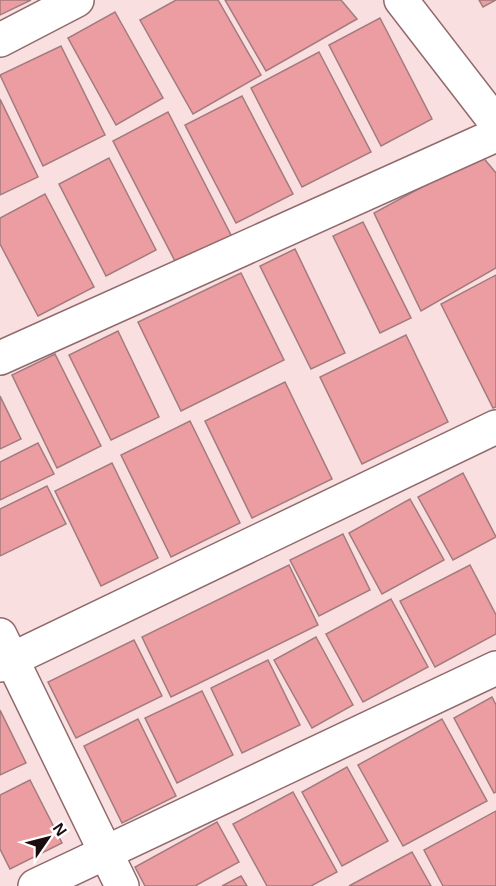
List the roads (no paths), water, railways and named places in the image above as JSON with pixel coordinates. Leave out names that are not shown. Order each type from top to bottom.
[{"type":"street","points":[[0,40],[77,0]]},
{"type":"street","points":[[401,0],[496,123]]},
{"type":"street","points":[[0,358],[496,135]]},
{"type":"street","points":[[122,886],[4,653],[496,427]]},
{"type":"street","points":[[35,886],[496,668]]}]
